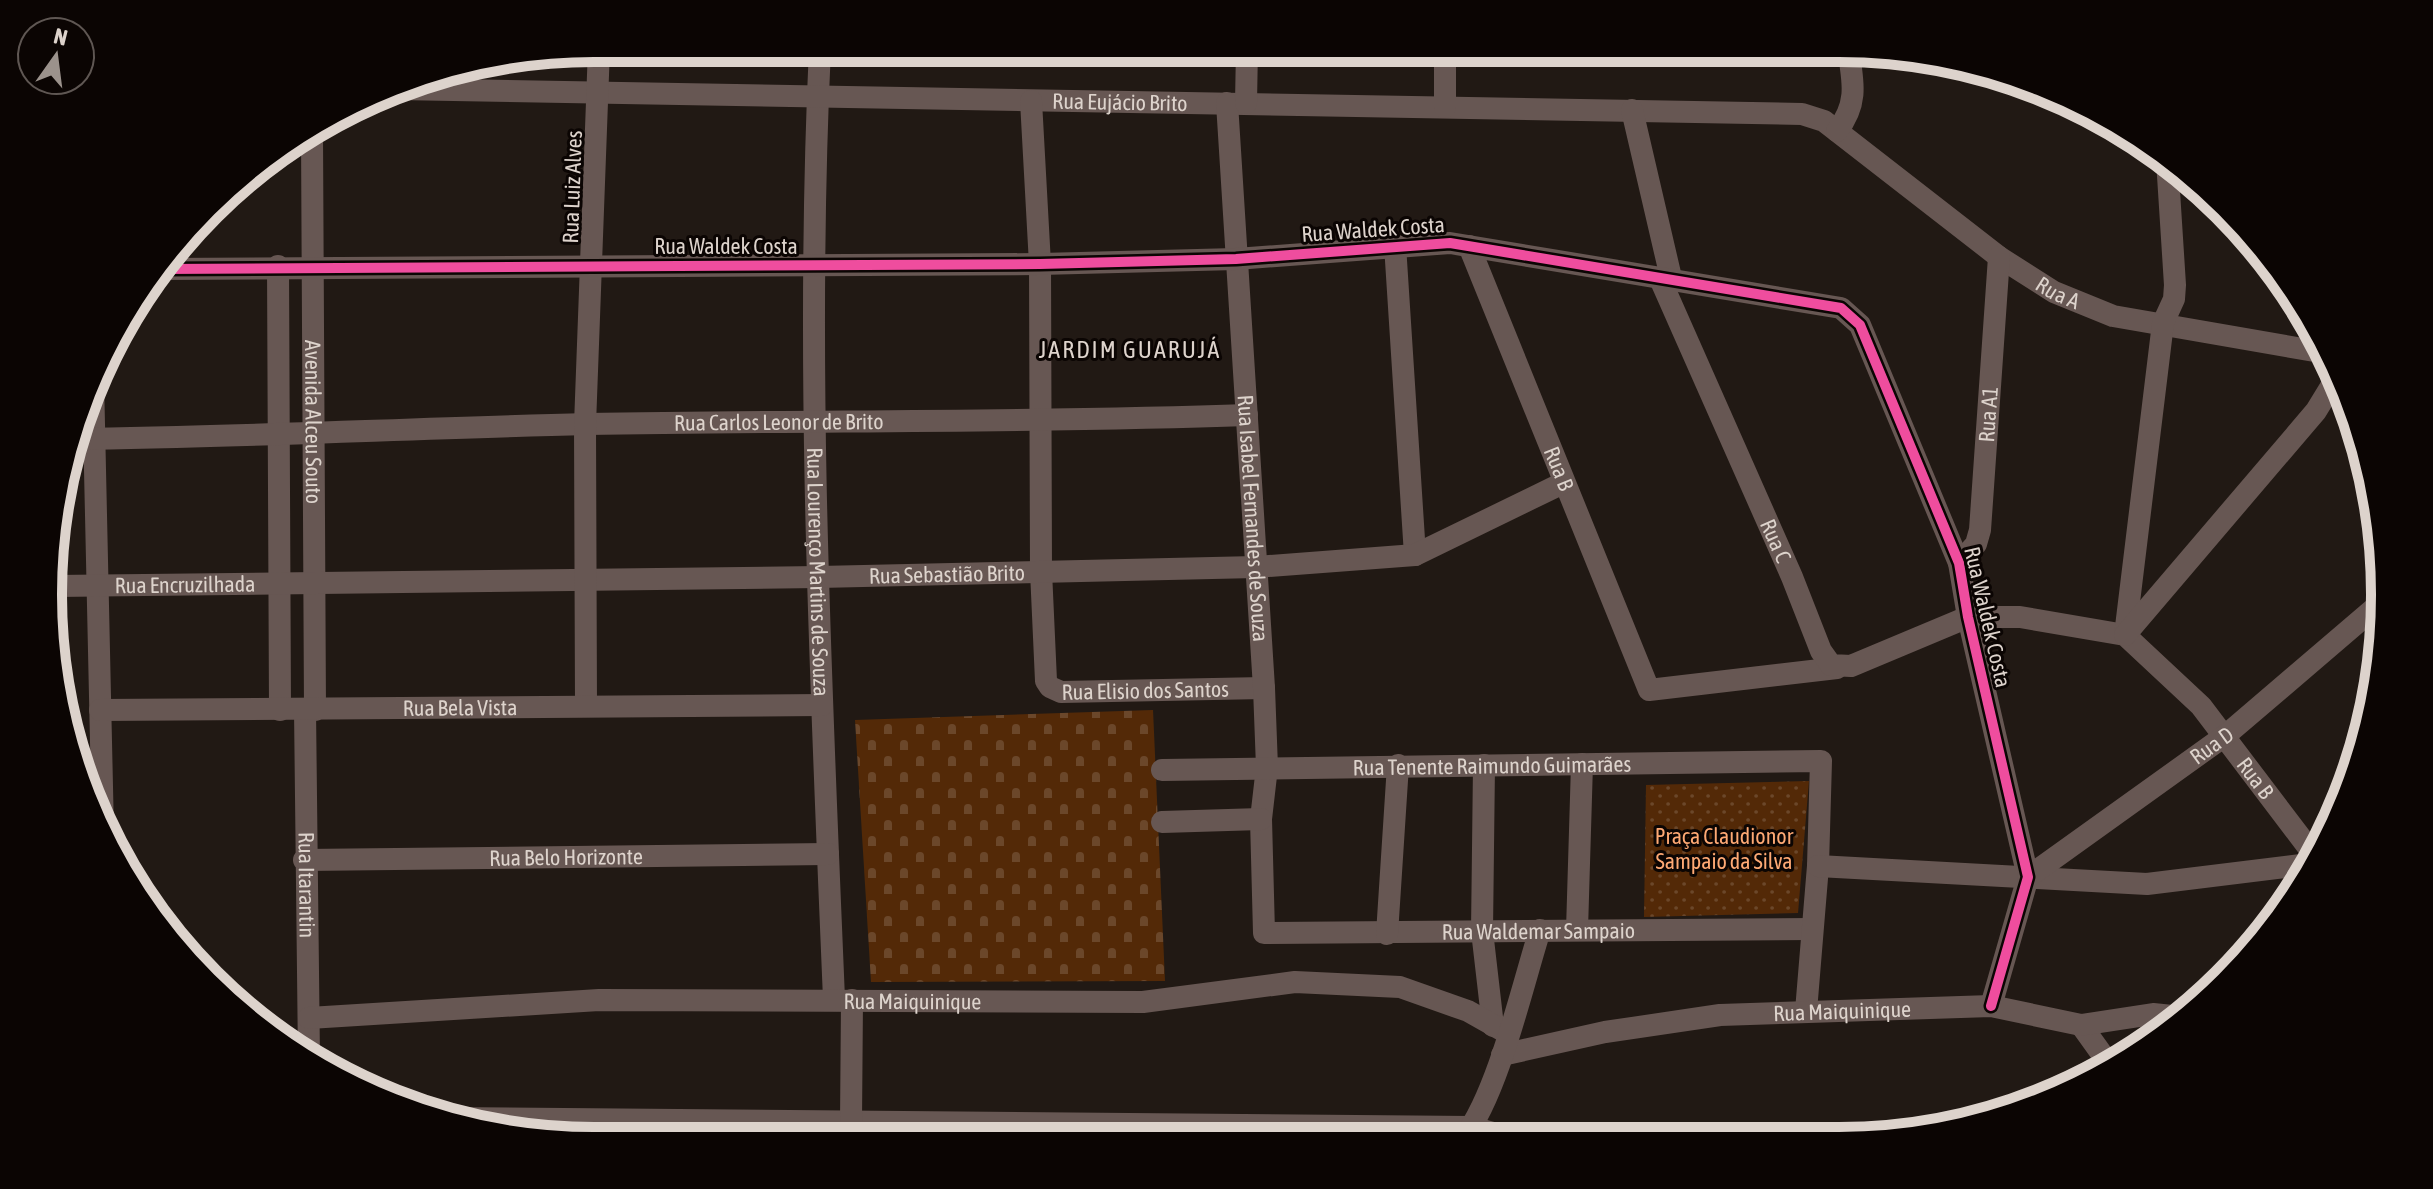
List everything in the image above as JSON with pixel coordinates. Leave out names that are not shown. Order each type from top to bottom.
[{"type":"street","name":"Rua Luiz Alves","points":[[586,706],[585,425],[598,62]]},
{"type":"street","name":"Rua Lourenço Martins de Souza","points":[[819,62],[815,266],[822,705],[828,854],[843,1000],[851,1122]]},
{"type":"street","name":"Rua Isabel Fernandes de Souza","points":[[1244,62],[1237,103],[1236,259],[1264,688],[1267,767],[1261,819],[1264,933]]},
{"type":"street","points":[[1445,62],[1445,107]]},
{"type":"street","points":[[1837,131],[1848,117],[1855,94],[1850,62]]},
{"type":"street","name":"Rua Eujácio Brito","points":[[424,90],[1802,114],[1824,121],[1837,131]]},
{"type":"street","name":"Rua Elisio dos Santos","points":[[1031,101],[1040,264],[1041,571],[1046,681],[1055,691],[1264,688]]},
{"type":"street","name":"Rua C","points":[[1632,110],[1666,281],[1821,651],[1837,668]]},
{"type":"street","name":"Rua A","points":[[1837,131],[1999,257],[2054,292],[2084,306],[2113,316],[2312,350]]},
{"type":"street","name":"Avenida Alceu Souto","points":[[310,710],[316,585],[310,266],[312,144]]},
{"type":"street","points":[[2125,635],[2163,323],[2174,299],[2168,176]]},
{"type":"street","name":"Rua Waldek Costa","points":[[173,269],[1040,264],[1236,259],[1450,243],[1666,281],[1831,305],[1852,314],[1860,325],[1959,563],[1968,617],[2028,877],[1991,1006]]},
{"type":"street","points":[[1395,245],[1415,555]]},
{"type":"street","name":"Rua B","points":[[1469,246],[1649,690],[1837,668]]},
{"type":"street","name":"Rua A1","points":[[1959,563],[1976,544],[1980,530],[1999,257]]},
{"type":"street","name":"Avenida Alceu Souto","points":[[278,266],[280,710]]},
{"type":"street","points":[[2125,635],[2316,411],[2329,389]]},
{"type":"street","name":"Rua Carlos Leonor de Brito","points":[[86,438],[277,436],[585,425],[1040,422],[1247,415]]},
{"type":"street","points":[[84,445],[97,585],[102,796]]},
{"type":"street","name":"Rua Sebastião Brito","points":[[316,585],[1256,567],[1415,555],[1563,483]]},
{"type":"street","name":"Rua Encruzilhada","points":[[62,586],[316,585]]},
{"type":"street","name":"Rua D","points":[[2028,877],[2226,735],[2371,611]]},
{"type":"street","points":[[1837,668],[1851,666],[1968,617],[2020,617],[2125,635]]},
{"type":"street","name":"Rua B","points":[[2125,635],[2201,706],[2308,846]]},
{"type":"street","name":"Rua Bela Vista","points":[[100,710],[822,705]]},
{"type":"street","name":"Rua Itarantin","points":[[309,1044],[304,860],[310,710]]},
{"type":"street","name":"Rua Tenente Raimundo Guimarães","points":[[1162,770],[1821,761],[1818,866]]},
{"type":"street","points":[[1577,930],[1582,764]]},
{"type":"street","points":[[1387,934],[1398,765]]},
{"type":"street","points":[[1484,765],[1482,931],[1500,1038]]},
{"type":"street","points":[[1162,822],[1261,819]]},
{"type":"street","name":"Rua Belo Horizonte","points":[[304,860],[828,854]]},
{"type":"street","points":[[1806,1011],[1818,866],[2147,884],[2297,865]]},
{"type":"street","name":"Rua Waldemar Sampaio","points":[[1264,933],[1812,929]]},
{"type":"street","points":[[1470,1127],[1540,930]]},
{"type":"street","name":"Rua Maiquinique","points":[[309,1018],[599,1000],[1143,1002],[1295,982],[1400,987],[1434,997],[1500,1038],[1605,1032],[1706,1017],[1806,1011],[1991,1006],[2081,1025],[2153,1014],[2165,1015]]},
{"type":"street","points":[[2081,1025],[2104,1057]]},
{"type":"street","points":[[679,1127],[851,1122],[1160,1127]]},
{"type":"green space","points":[[1153,710],[1165,981],[871,982],[855,720]]},
{"type":"green space","name":"Praça Claudionor Sampaio da Silva","points":[[1809,781],[1798,913],[1644,917],[1646,785]]},
{"type":"cycle path","points":[[173,269],[1040,264],[1236,259],[1450,243],[1841,308],[1860,325],[1959,563],[1968,617],[2028,877],[1991,1006]]},
{"type":"district","name":"JARDIM GUARUJÁ","points":[[1130,350]]}]
